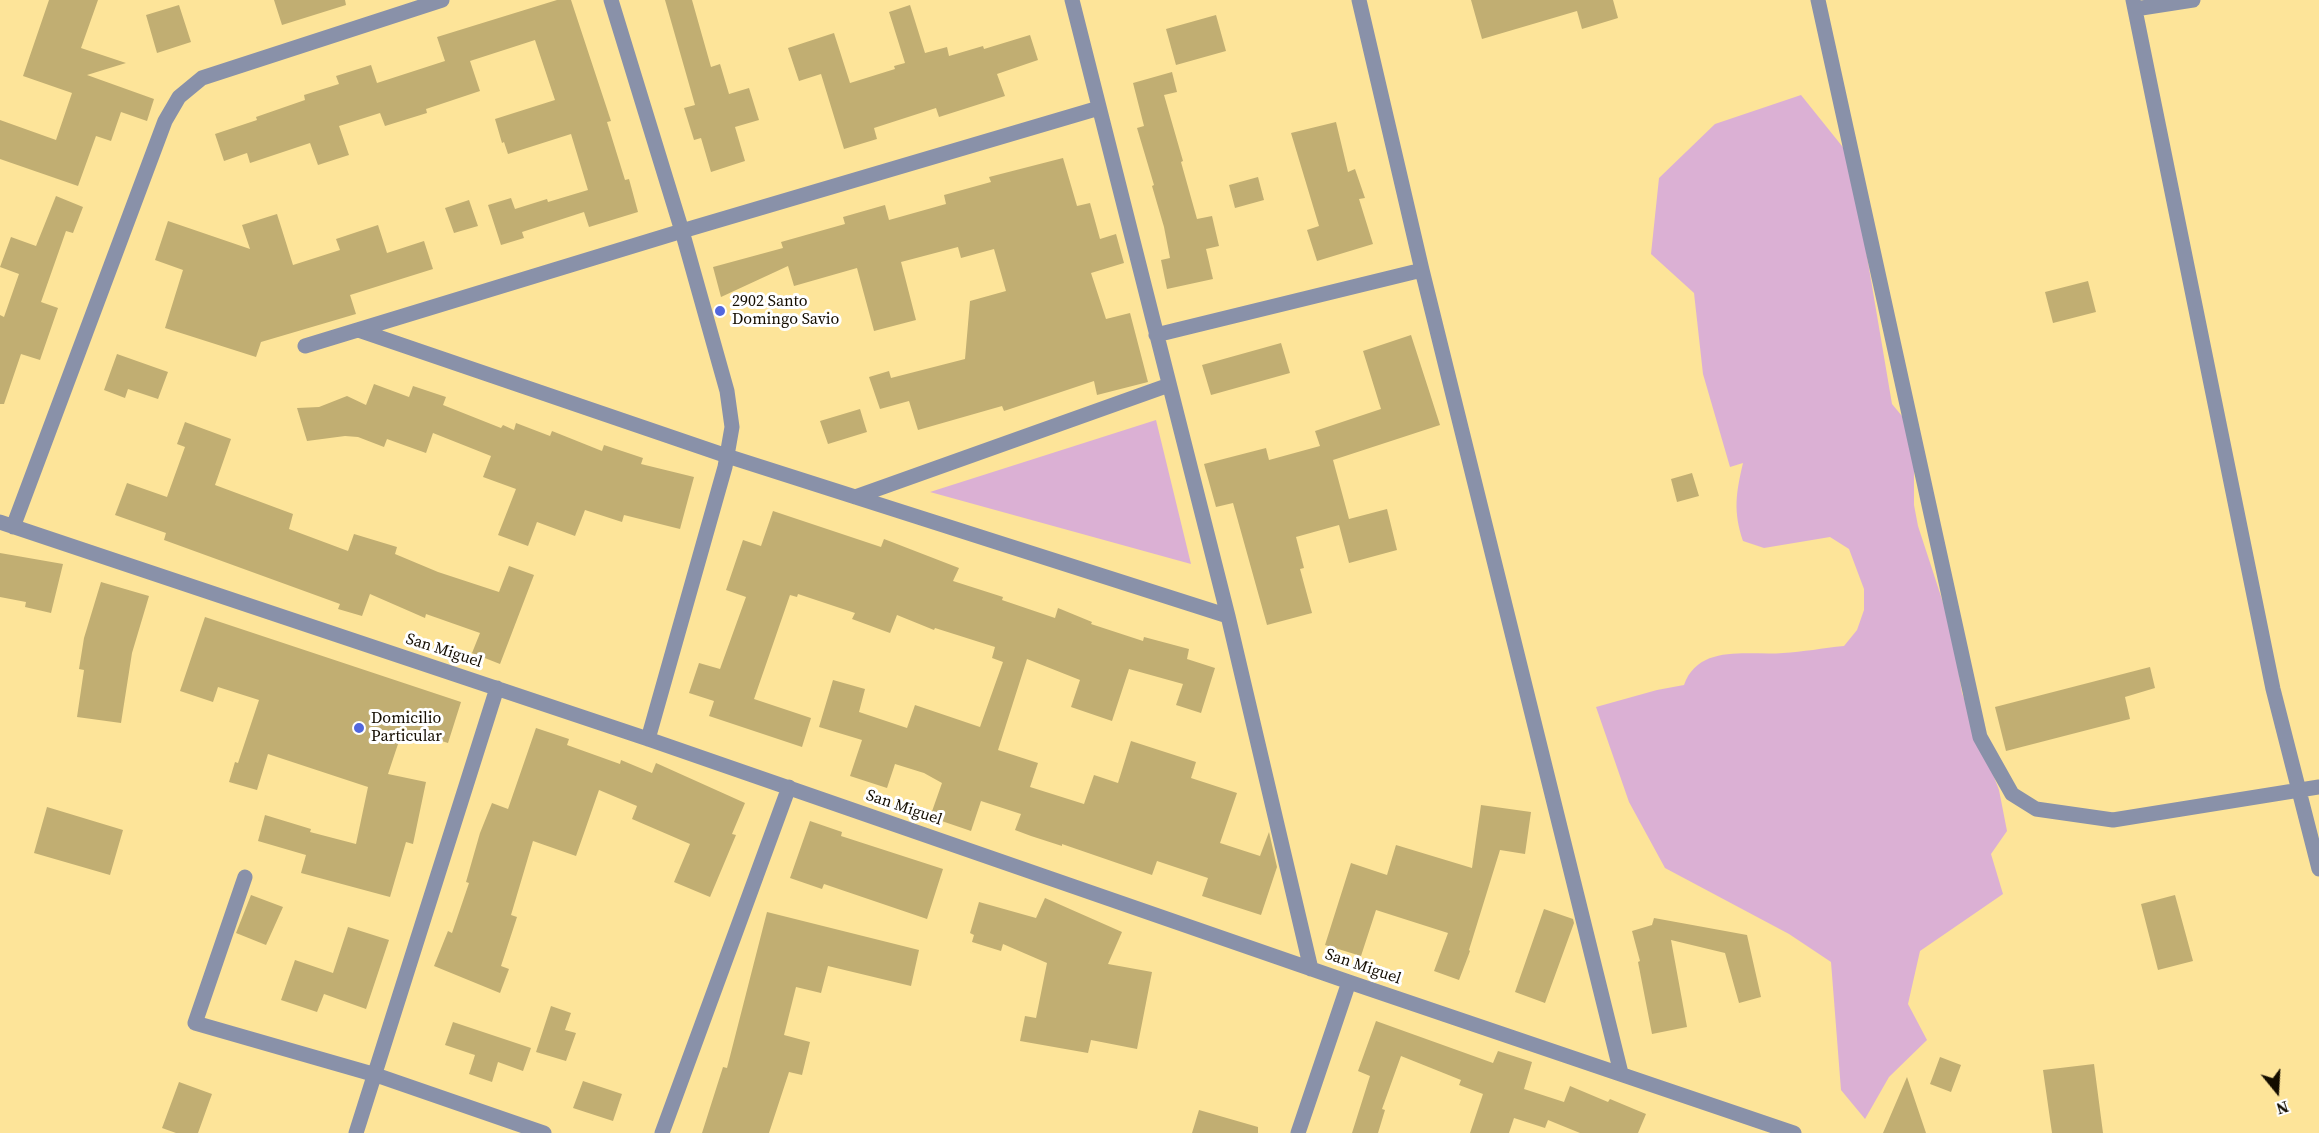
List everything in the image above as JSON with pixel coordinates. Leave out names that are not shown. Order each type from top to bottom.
[{"type":"street","points":[[6,524],[165,121],[179,97],[202,78],[442,0]]},
{"type":"street","points":[[611,0],[682,231],[727,391],[732,427],[727,456],[648,738]]},
{"type":"street","points":[[1072,0],[1228,616],[1311,969]]},
{"type":"street","points":[[1359,0],[1422,270],[1621,1073]]},
{"type":"street","points":[[1818,0],[1980,737],[2012,794],[2036,809],[2112,820],[2319,787]]},
{"type":"street","points":[[2193,0],[2134,5],[2273,690],[2319,869]]},
{"type":"street","points":[[305,346],[682,231],[1099,108]]},
{"type":"street","points":[[1156,335],[1422,270]]},
{"type":"street","points":[[358,330],[727,456],[1228,616]]},
{"type":"street","points":[[855,496],[1169,385]]},
{"type":"street","name":"San Miguel","points":[[6,524],[648,738],[1784,1131]]},
{"type":"street","points":[[356,1133],[497,688]]},
{"type":"street","points":[[662,1133],[789,787]]},
{"type":"street","points":[[245,877],[195,1023],[376,1075],[544,1133]]},
{"type":"street","points":[[1298,1133],[1349,982]]},
{"type":"shaded area","points":[[1801,95],[1850,156],[1892,404],[1907,422],[1914,462],[1914,505],[1918,526],[1952,630],[1962,693],[1999,790],[2007,831],[1991,854],[2003,894],[1920,951],[1908,1004],[1927,1040],[1889,1077],[1865,1119],[1841,1090],[1831,962],[1789,934],[1665,868],[1629,802],[1596,707],[1684,685],[1691,672],[1701,663],[1713,657],[1726,654],[1770,654],[1844,646],[1857,630],[1864,610],[1864,589],[1849,549],[1830,537],[1764,548],[1743,541],[1737,502],[1743,463],[1730,467],[1703,374],[1694,293],[1651,254],[1659,178],[1715,124]]},
{"type":"shaded area","points":[[1156,420],[1191,564],[930,492]]},
{"type":"building","points":[[49,0],[98,0],[81,48],[126,63],[87,75],[154,99],[147,121],[121,112],[111,141],[96,136],[78,186],[0,159],[0,120],[56,140],[72,93],[23,76]]},
{"type":"building","points":[[274,0],[345,0],[346,5],[282,25]]},
{"type":"building","points":[[557,0],[571,0],[611,121],[607,122],[625,180],[629,179],[638,212],[589,227],[584,212],[522,232],[524,238],[501,245],[488,205],[511,198],[515,209],[588,190],[571,134],[508,154],[504,142],[502,143],[495,119],[555,100],[535,40],[470,61],[480,91],[426,109],[427,113],[385,126],[380,113],[339,126],[349,155],[318,165],[310,143],[250,163],[247,153],[224,161],[215,134],[305,100],[304,95],[339,84],[336,76],[371,65],[377,83],[445,61],[437,37]]},
{"type":"building","points":[[665,0],[692,0],[711,67],[720,64],[729,94],[749,88],[759,120],[735,127],[745,161],[711,172],[701,138],[694,140],[684,108],[695,105]]},
{"type":"building","points":[[1471,0],[1613,0],[1618,18],[1582,29],[1577,11],[1482,39]]},
{"type":"building","points":[[179,5],[191,42],[157,53],[146,15]]},
{"type":"building","points":[[910,5],[925,53],[947,47],[949,56],[983,46],[984,49],[1030,35],[1038,60],[997,74],[1005,96],[939,117],[936,108],[874,128],[877,139],[844,149],[821,74],[799,81],[788,48],[834,33],[850,83],[895,69],[894,66],[905,63],[889,12]]},
{"type":"building","points":[[1216,15],[1226,51],[1176,65],[1166,29]]},
{"type":"building","points":[[1172,72],[1177,92],[1164,95],[1183,161],[1181,162],[1197,219],[1212,216],[1219,246],[1206,249],[1213,279],[1167,289],[1161,260],[1170,258],[1152,186],[1154,185],[1137,128],[1144,126],[1133,83]]},
{"type":"building","points":[[1336,122],[1348,172],[1355,169],[1365,198],[1359,199],[1373,244],[1317,261],[1307,230],[1319,226],[1291,133]]},
{"type":"building","points":[[1063,158],[1077,206],[1090,203],[1100,239],[1116,234],[1124,263],[1091,273],[1106,319],[1130,313],[1148,382],[1097,395],[1094,381],[1004,411],[1002,406],[918,430],[909,401],[880,409],[869,377],[889,371],[891,378],[965,359],[970,301],[1006,291],[994,249],[961,258],[958,247],[901,262],[916,320],[874,331],[857,268],[794,286],[788,266],[721,297],[713,267],[783,248],[781,242],[845,224],[843,217],[885,205],[889,220],[946,204],[944,195],[991,182],[989,177]]},
{"type":"building","points":[[1258,177],[1264,200],[1235,208],[1229,185]]},
{"type":"building","points":[[56,196],[83,207],[73,233],[66,231],[41,302],[58,308],[40,360],[21,354],[4,404],[0,404],[0,315],[4,317],[19,274],[0,267],[11,237],[36,246]]},
{"type":"building","points":[[469,200],[478,226],[454,233],[445,208]]},
{"type":"building","points":[[277,214],[293,265],[340,250],[336,239],[378,225],[387,253],[424,241],[433,269],[350,295],[356,314],[261,342],[256,357],[165,328],[183,270],[155,260],[168,221],[250,249],[242,225]]},
{"type":"building","points":[[2088,281],[2096,312],[2053,323],[2045,292]]},
{"type":"building","points":[[1411,335],[1440,425],[1333,460],[1349,519],[1387,509],[1397,550],[1349,563],[1339,525],[1296,537],[1304,568],[1300,569],[1312,613],[1267,625],[1233,503],[1216,507],[1204,464],[1266,448],[1269,460],[1320,446],[1315,431],[1381,409],[1363,351]]},
{"type":"building","points":[[1281,343],[1290,373],[1211,395],[1202,365]]},
{"type":"building","points":[[117,354],[168,372],[158,399],[128,389],[125,398],[104,390]]},
{"type":"building","points":[[374,384],[409,397],[413,386],[446,397],[443,405],[501,428],[503,425],[514,430],[516,423],[550,436],[552,431],[602,451],[604,445],[643,458],[641,464],[694,477],[680,529],[624,515],[622,522],[585,510],[575,536],[537,522],[528,546],[498,535],[516,489],[483,477],[491,456],[433,433],[426,453],[387,439],[384,447],[358,437],[345,436],[307,441],[297,408],[319,407],[347,396],[366,405]]},
{"type":"building","points":[[860,409],[867,432],[828,444],[820,421]]},
{"type":"building","points":[[185,422],[231,439],[215,485],[293,514],[289,529],[348,551],[354,534],[397,547],[395,554],[438,572],[499,592],[509,566],[534,575],[500,664],[472,653],[480,633],[426,614],[425,618],[370,594],[362,616],[338,609],[340,604],[164,540],[166,533],[115,515],[127,483],[167,497],[185,447],[177,444]]},
{"type":"building","points":[[1692,473],[1699,496],[1677,502],[1671,479]]},
{"type":"building","points":[[773,511],[881,547],[884,539],[959,568],[953,581],[1003,597],[1002,600],[1055,618],[1058,608],[1092,622],[1091,624],[1143,641],[1144,637],[1189,649],[1187,659],[1215,668],[1201,713],[1176,705],[1183,684],[1129,669],[1112,721],[1071,707],[1080,680],[1027,659],[998,750],[1038,763],[1030,787],[1084,804],[1094,775],[1118,783],[1131,741],[1196,762],[1191,778],[1237,793],[1220,843],[1260,856],[1269,832],[1277,867],[1261,915],[1202,896],[1208,878],[1157,861],[1152,875],[1062,844],[1062,846],[1031,836],[1015,830],[1021,814],[981,801],[971,831],[930,817],[942,783],[924,773],[895,764],[887,788],[850,776],[862,740],[819,727],[833,680],[865,689],[859,712],[907,728],[915,705],[980,727],[1003,662],[992,658],[995,647],[935,628],[934,630],[897,615],[890,633],[852,619],[855,613],[798,594],[797,597],[790,595],[754,699],[811,718],[802,747],[709,716],[714,701],[689,693],[699,663],[720,669],[746,597],[726,590],[743,540],[761,546]]},
{"type":"building","points":[[0,553],[63,564],[51,613],[25,607],[26,602],[0,597]]},
{"type":"building","points":[[101,582],[149,596],[132,653],[121,723],[77,717],[84,670],[79,669],[84,638]]},
{"type":"building","points":[[205,617],[461,702],[448,743],[403,729],[388,774],[426,782],[413,844],[406,842],[390,897],[301,873],[306,855],[258,841],[265,815],[311,829],[310,832],[356,844],[368,787],[268,754],[257,790],[229,782],[235,762],[238,763],[259,700],[218,687],[213,702],[180,691]]},
{"type":"building","points":[[2150,667],[2155,688],[2125,697],[2130,719],[2006,751],[1995,707]]},
{"type":"building","points":[[536,728],[569,739],[567,745],[620,764],[621,760],[652,773],[656,763],[745,803],[732,834],[736,835],[710,897],[674,882],[690,844],[632,819],[637,806],[599,790],[576,856],[533,841],[511,915],[517,917],[501,966],[509,969],[500,993],[434,966],[448,931],[452,933],[469,883],[466,882],[480,833],[492,803],[508,809]]},
{"type":"building","points":[[1481,805],[1531,812],[1525,854],[1500,850],[1459,980],[1434,971],[1448,933],[1376,910],[1361,956],[1325,945],[1351,863],[1387,875],[1396,845],[1472,868]]},
{"type":"building","points":[[47,807],[123,830],[110,875],[34,853]]},
{"type":"building","points":[[810,821],[842,832],[841,836],[943,869],[927,919],[824,884],[822,889],[790,878]]},
{"type":"building","points":[[251,895],[283,907],[266,945],[236,933]]},
{"type":"building","points":[[2175,895],[2193,961],[2158,970],[2141,904]]},
{"type":"building","points":[[1045,898],[1122,932],[1108,964],[1152,972],[1137,1049],[1091,1040],[1088,1053],[1020,1041],[1025,1016],[1036,1018],[1047,963],[1003,944],[1001,951],[972,942],[974,935],[970,933],[979,902],[1036,918]]},
{"type":"building","points":[[1544,909],[1573,919],[1574,923],[1545,1003],[1515,992]]},
{"type":"building","points":[[767,912],[919,950],[911,986],[828,966],[821,993],[796,987],[784,1035],[810,1042],[802,1075],[789,1072],[769,1133],[702,1133],[723,1067],[727,1068]]},
{"type":"building","points":[[1654,918],[1747,935],[1761,997],[1739,1003],[1725,953],[1671,940],[1687,1027],[1652,1034],[1638,962],[1640,961],[1632,931],[1652,925]]},
{"type":"building","points":[[348,927],[389,940],[366,1009],[324,994],[317,1012],[281,1000],[295,960],[333,973]]},
{"type":"building","points":[[551,1006],[571,1013],[565,1030],[576,1033],[566,1061],[536,1052]]},
{"type":"building","points":[[1376,1021],[1493,1063],[1498,1051],[1532,1062],[1524,1089],[1564,1102],[1570,1086],[1608,1102],[1610,1099],[1646,1114],[1638,1133],[1580,1133],[1548,1120],[1545,1128],[1514,1118],[1509,1133],[1470,1133],[1483,1094],[1459,1085],[1461,1080],[1401,1056],[1382,1109],[1385,1110],[1378,1133],[1352,1133],[1370,1076],[1358,1071]]},
{"type":"building","points":[[453,1022],[531,1048],[523,1071],[498,1062],[492,1082],[469,1074],[475,1055],[445,1045]]},
{"type":"building","points":[[1940,1057],[1961,1065],[1951,1092],[1930,1084]]},
{"type":"building","points":[[2094,1064],[2103,1133],[2052,1133],[2043,1070]]},
{"type":"building","points":[[1907,1077],[1926,1133],[1883,1133]]},
{"type":"building","points":[[583,1081],[622,1094],[613,1121],[573,1108]]},
{"type":"building","points":[[179,1082],[212,1094],[198,1133],[176,1133],[162,1128]]},
{"type":"building","points":[[1199,1110],[1258,1127],[1258,1133],[1192,1133]]},
{"type":"place","name":"2902 Santo Domingo Savio","points":[[720,311]]},
{"type":"place","name":"Domicilio Particular","points":[[359,728]]}]
